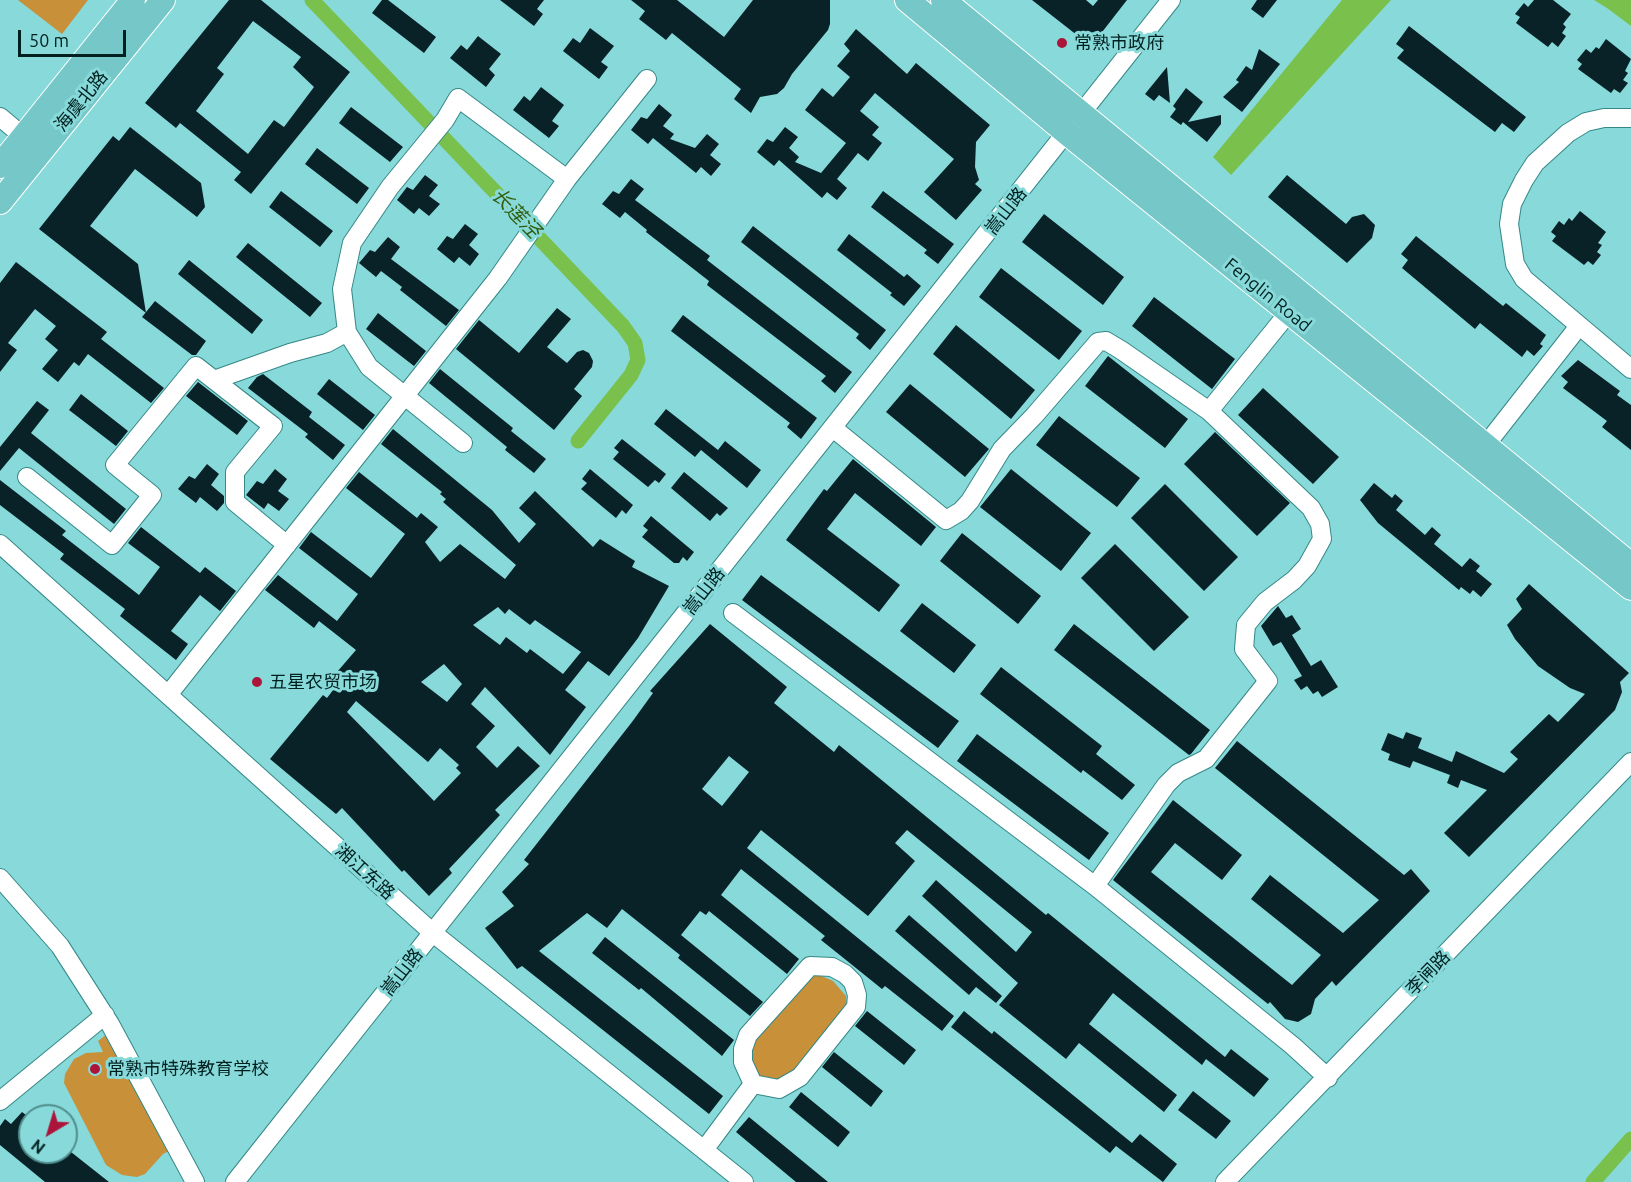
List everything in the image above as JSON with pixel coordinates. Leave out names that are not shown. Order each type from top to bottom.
[{"type":"main road","name":"海虞北路","points":[[0,166],[133,0]]},
{"type":"main road","name":"海虞北路","points":[[0,202],[163,0]]},
{"type":"main road","name":"Fenglin Road","points":[[907,0],[1074,123],[1485,446],[1631,565]]},
{"type":"main road","name":"Fenglin Road","points":[[943,0],[1074,123],[1289,312],[1631,588]]},
{"type":"street","name":"嵩山路","points":[[236,1182],[1171,0]]},
{"type":"street","points":[[168,695],[405,396],[545,213],[567,179],[647,79]]},
{"type":"street","points":[[463,443],[369,367],[347,332],[342,289],[352,243],[390,187],[445,120],[458,98],[567,179]]},
{"type":"street","points":[[0,117],[24,137]]},
{"type":"street","points":[[1631,118],[1604,118],[1586,122],[1568,133],[1535,163],[1512,204],[1509,224],[1515,264],[1531,286],[1631,369]]},
{"type":"street","points":[[1209,411],[1289,312]]},
{"type":"street","points":[[1485,446],[1579,326]]},
{"type":"street","points":[[214,380],[290,353],[327,343],[347,332]]},
{"type":"street","points":[[833,428],[946,520],[961,511],[1002,449],[1098,342],[1106,341],[1209,411],[1311,508],[1320,524],[1322,539],[1307,566],[1294,580],[1259,608],[1246,625],[1244,650],[1268,681],[1206,759],[1178,773],[1166,785],[1095,886]]},
{"type":"street","points":[[27,477],[112,544],[152,495],[115,465],[196,366],[273,426],[235,472],[235,502],[288,545]]},
{"type":"street","name":"湘江东路","points":[[1,548],[433,933],[744,1182]]},
{"type":"street","points":[[733,613],[1095,886],[1293,1046],[1328,1078]]},
{"type":"street","name":"李闸路","points":[[1225,1182],[1631,762]]},
{"type":"street","points":[[0,878],[60,946],[105,1015],[195,1182]]},
{"type":"street","points":[[810,966],[832,967],[845,974],[853,982],[857,995],[856,1007],[800,1077],[778,1089],[753,1084],[743,1062],[742,1049],[748,1035],[810,966]]},
{"type":"street","points":[[0,1101],[105,1015]]},
{"type":"street","points":[[704,1150],[753,1084]]},
{"type":"shaded area","points":[[18,0],[88,0],[62,34]]},
{"type":"shaded area","points":[[1342,0],[1391,0],[1231,175],[1213,157]]},
{"type":"shaded area","points":[[1594,0],[1631,0],[1631,26],[1607,8]]},
{"type":"shaded area","points":[[808,974],[817,974],[833,981],[846,996],[847,1010],[796,1070],[778,1081],[757,1076],[749,1050],[753,1040]]},
{"type":"shaded area","points":[[106,1035],[171,1150],[163,1154],[145,1174],[137,1177],[122,1175],[106,1165],[78,1110],[78,1104],[75,1104],[64,1083],[65,1074],[74,1059],[86,1053],[103,1052],[98,1041]]},
{"type":"building","points":[[229,0],[261,0],[350,72],[251,194],[234,180],[241,172],[180,123],[176,128],[145,103]],"holes":[[[253,21],[301,57],[293,67],[314,87],[284,127],[274,120],[248,154],[196,111],[224,74],[217,68]]]},
{"type":"building","points":[[382,0],[388,0],[436,37],[424,53],[372,13]]},
{"type":"building","points":[[500,0],[544,0],[537,9],[543,14],[534,26]]},
{"type":"building","points":[[631,0],[677,0],[724,37],[753,0],[830,0],[830,24],[828,30],[792,74],[784,88],[777,94],[760,97],[751,113],[734,99],[741,89],[672,33],[666,40],[639,19],[645,11]]},
{"type":"building","points":[[1032,0],[1086,0],[1093,6],[1098,0],[1127,0],[1099,36],[1095,33],[1087,43]]},
{"type":"building","points":[[1257,0],[1277,0],[1263,18],[1251,9]]},
{"type":"building","points":[[1534,0],[1553,0],[1571,14],[1563,24],[1566,27],[1562,33],[1566,36],[1558,47],[1552,42],[1548,47],[1516,23],[1520,17],[1515,14],[1524,3],[1528,7]]},
{"type":"building","points":[[1409,26],[1526,117],[1514,132],[1502,123],[1495,132],[1397,58],[1404,50],[1396,44]]},
{"type":"building","points":[[590,28],[614,46],[601,62],[608,67],[599,79],[563,51],[573,38],[580,43]]},
{"type":"building","points":[[856,29],[907,74],[916,63],[990,125],[976,142],[975,167],[979,180],[975,184],[982,190],[956,220],[924,192],[954,159],[875,93],[860,111],[879,127],[872,135],[882,143],[868,161],[858,153],[837,179],[847,188],[837,200],[827,192],[822,198],[779,160],[774,166],[757,152],[767,139],[773,142],[785,127],[798,137],[789,148],[799,157],[795,162],[821,173],[846,143],[805,110],[822,88],[833,97],[850,77],[837,66],[850,51],[844,44]]},
{"type":"building","points":[[478,36],[501,54],[489,69],[495,75],[486,87],[450,58],[461,45],[467,50]]},
{"type":"building","points":[[1606,39],[1631,59],[1625,71],[1628,73],[1623,80],[1628,83],[1620,93],[1614,89],[1611,93],[1578,69],[1582,64],[1577,60],[1586,49],[1591,53],[1596,47],[1599,49]]},
{"type":"building","points":[[1259,49],[1280,64],[1242,112],[1223,97],[1239,82],[1236,80],[1246,66],[1252,70]]},
{"type":"building","points":[[1167,67],[1170,103],[1159,95],[1154,101],[1145,94]]},
{"type":"building","points":[[541,87],[564,105],[552,121],[559,126],[549,138],[513,110],[524,96],[530,101]]},
{"type":"building","points":[[1186,88],[1203,102],[1188,122],[1221,115],[1221,124],[1207,142],[1183,122],[1181,125],[1170,117],[1176,109],[1173,106]]},
{"type":"building","points":[[659,104],[672,115],[663,126],[674,134],[670,139],[695,148],[707,134],[719,144],[710,155],[721,164],[711,176],[701,167],[696,173],[653,138],[648,144],[631,130],[641,117],[647,119]]},
{"type":"building","points":[[351,107],[403,147],[390,162],[339,123]]},
{"type":"building","points":[[130,127],[201,183],[205,207],[197,217],[135,169],[90,226],[138,264],[146,313],[39,229],[113,136],[119,141]]},
{"type":"building","points":[[317,148],[369,188],[357,204],[305,164]]},
{"type":"building","points":[[425,175],[438,185],[429,196],[440,204],[429,216],[419,208],[414,214],[397,200],[407,187],[413,190]]},
{"type":"building","points":[[1287,175],[1346,224],[1352,217],[1364,214],[1375,225],[1372,238],[1347,263],[1268,197]]},
{"type":"building","points":[[631,179],[644,189],[635,200],[710,256],[707,260],[852,372],[835,393],[821,381],[826,376],[707,285],[709,281],[646,232],[647,230],[625,212],[620,218],[602,204],[613,191],[619,194]]},
{"type":"building","points":[[281,191],[333,231],[320,247],[269,207]]},
{"type":"building","points":[[883,191],[954,244],[938,264],[924,253],[927,250],[871,207]]},
{"type":"building","points":[[1580,211],[1606,232],[1598,243],[1602,245],[1597,252],[1601,255],[1593,265],[1588,261],[1584,265],[1552,241],[1556,236],[1551,232],[1559,221],[1564,225],[1569,218],[1572,221]]},
{"type":"building","points":[[1044,214],[1124,277],[1103,305],[1022,242]]},
{"type":"building","points":[[465,224],[478,234],[469,245],[479,254],[470,266],[459,257],[454,263],[437,249],[447,236],[453,239]]},
{"type":"building","points":[[753,226],[886,330],[870,350],[856,338],[859,334],[741,242]]},
{"type":"building","points":[[849,234],[904,277],[907,274],[921,286],[904,306],[890,295],[892,293],[837,250]]},
{"type":"building","points":[[1416,236],[1503,306],[1506,303],[1546,335],[1540,344],[1543,346],[1534,356],[1527,350],[1522,357],[1480,323],[1475,329],[1402,268],[1408,260],[1401,254]]},
{"type":"building","points":[[388,237],[400,247],[391,259],[459,310],[446,326],[400,290],[402,287],[381,271],[376,277],[359,263],[370,250],[375,252]]},
{"type":"building","points":[[248,243],[322,303],[310,317],[236,257]]},
{"type":"building","points":[[189,260],[263,320],[252,334],[178,274]]},
{"type":"building","points":[[16,262],[107,332],[101,339],[164,388],[151,403],[88,354],[79,366],[74,362],[58,382],[42,369],[58,350],[45,339],[56,326],[35,309],[8,343],[17,350],[0,372],[0,283]]},
{"type":"building","points":[[1001,268],[1082,331],[1059,360],[979,297]]},
{"type":"building","points":[[1154,297],[1235,359],[1212,389],[1132,326]]},
{"type":"building","points":[[155,301],[206,341],[196,355],[192,355],[142,317]]},
{"type":"building","points":[[557,308],[571,319],[547,347],[567,363],[577,352],[583,350],[589,353],[593,361],[592,367],[574,389],[582,396],[554,430],[456,349],[479,320],[519,353]]},
{"type":"building","points":[[378,313],[426,351],[414,366],[366,329]]},
{"type":"building","points":[[683,315],[817,418],[801,439],[787,427],[790,423],[671,331]]},
{"type":"building","points":[[956,325],[1035,390],[1011,419],[933,354]]},
{"type":"building","points":[[1108,356],[1188,419],[1165,448],[1085,386]]},
{"type":"building","points":[[1578,360],[1620,391],[1617,395],[1631,405],[1631,450],[1602,427],[1607,421],[1563,388],[1568,382],[1561,376]]},
{"type":"building","points":[[440,369],[513,428],[511,431],[546,459],[534,473],[505,450],[507,447],[429,383]]},
{"type":"building","points":[[263,374],[312,412],[309,417],[345,445],[333,460],[305,437],[308,434],[248,388],[257,377]]},
{"type":"building","points":[[329,379],[375,415],[363,430],[317,394]]},
{"type":"building","points":[[198,382],[248,421],[237,435],[186,396]]},
{"type":"building","points":[[910,384],[989,449],[965,477],[886,412]]},
{"type":"building","points":[[1263,388],[1339,457],[1313,484],[1238,415]]},
{"type":"building","points":[[81,394],[128,431],[116,446],[69,410]]},
{"type":"building","points":[[37,401],[49,410],[31,433],[126,509],[114,524],[19,448],[0,471],[0,447]]},
{"type":"building","points":[[666,409],[718,450],[725,441],[761,470],[747,488],[701,450],[695,457],[654,424]]},
{"type":"building","points":[[1059,416],[1140,478],[1117,507],[1036,445]]},
{"type":"building","points":[[393,429],[492,510],[519,543],[536,524],[519,508],[535,491],[593,547],[600,539],[635,561],[632,567],[669,586],[638,638],[609,676],[588,661],[565,690],[586,707],[550,755],[485,687],[471,704],[495,726],[476,747],[497,768],[518,746],[540,766],[495,810],[500,815],[449,869],[452,873],[429,896],[404,870],[402,872],[342,808],[336,814],[270,759],[323,695],[327,698],[343,677],[337,672],[356,650],[319,621],[314,628],[265,590],[278,575],[337,621],[358,594],[299,548],[311,532],[371,578],[405,534],[346,488],[359,472],[417,518],[421,513],[438,527],[425,542],[440,562],[460,544],[505,579],[516,565],[443,502],[446,499],[440,494],[442,492],[381,444]],"holes":[[[498,607],[505,614],[509,609],[530,625],[535,620],[581,652],[563,674],[530,649],[527,653],[506,637],[500,645],[473,625]],[[444,664],[462,684],[447,702],[421,682]],[[356,701],[428,762],[440,748],[459,765],[456,768],[461,773],[434,801],[347,712]]]},
{"type":"building","points":[[1215,432],[1290,503],[1257,536],[1184,464]]},
{"type":"building","points":[[622,439],[666,474],[659,483],[655,480],[648,487],[613,459],[619,452],[614,448]]},
{"type":"building","points":[[853,459],[936,527],[921,546],[855,493],[827,529],[900,585],[879,612],[786,540],[824,489],[827,491]]},
{"type":"building","points":[[207,464],[219,474],[211,485],[224,496],[224,503],[217,511],[200,497],[196,503],[178,489],[189,476],[195,479]]},
{"type":"building","points":[[275,469],[287,479],[278,491],[289,499],[279,511],[268,503],[264,509],[246,495],[257,481],[263,484]]},
{"type":"building","points":[[590,469],[633,505],[626,514],[622,510],[616,518],[581,489],[587,483],[582,479]]},
{"type":"building","points":[[1011,469],[1091,533],[1061,571],[980,507]]},
{"type":"building","points":[[684,472],[728,508],[720,516],[717,513],[710,521],[671,488]]},
{"type":"building","points":[[0,480],[66,531],[62,535],[139,595],[160,567],[128,543],[141,527],[200,573],[205,567],[236,591],[220,611],[200,595],[171,631],[188,644],[176,660],[120,616],[125,609],[60,559],[64,554],[0,505]]},
{"type":"building","points":[[1374,483],[1392,498],[1395,494],[1403,501],[1396,510],[1425,535],[1432,527],[1441,535],[1434,544],[1462,567],[1470,558],[1480,566],[1476,571],[1492,584],[1481,597],[1473,590],[1470,594],[1461,587],[1459,590],[1378,523],[1360,500]]},
{"type":"building","points":[[1165,484],[1238,557],[1204,591],[1131,518]]},
{"type":"building","points":[[651,516],[694,552],[687,561],[683,557],[679,563],[674,563],[642,537],[648,530],[643,526]]},
{"type":"building","points":[[962,533],[1041,596],[1018,624],[940,561]]},
{"type":"building","points":[[1115,544],[1189,617],[1154,651],[1081,578]]},
{"type":"building","points":[[761,575],[959,721],[938,748],[742,600]]},
{"type":"building","points":[[1529,584],[1629,673],[1620,682],[1622,692],[1615,710],[1469,857],[1444,833],[1487,790],[1461,780],[1458,788],[1447,783],[1450,775],[1413,761],[1410,768],[1388,760],[1390,754],[1381,750],[1388,733],[1403,739],[1406,732],[1422,738],[1418,748],[1452,762],[1456,751],[1504,773],[1518,759],[1510,752],[1549,714],[1558,722],[1585,694],[1570,688],[1538,666],[1515,639],[1507,625],[1522,609],[1516,599]]},
{"type":"building","points":[[922,603],[976,645],[954,673],[900,631]]},
{"type":"building","points":[[1278,606],[1286,618],[1292,615],[1301,629],[1292,635],[1311,666],[1321,660],[1338,687],[1322,697],[1318,691],[1313,694],[1307,686],[1301,690],[1294,680],[1302,676],[1281,642],[1273,646],[1261,626]]},
{"type":"building","points":[[710,624],[787,687],[774,703],[834,752],[839,745],[1046,915],[1048,913],[1225,1057],[1231,1049],[1269,1079],[1254,1097],[1206,1059],[1202,1065],[1113,993],[1089,1024],[1177,1095],[1164,1112],[1079,1043],[1066,1059],[999,1005],[1018,983],[922,896],[936,880],[1016,952],[1032,932],[907,830],[895,843],[915,861],[868,916],[761,830],[747,848],[954,1016],[942,1031],[885,986],[882,989],[821,940],[825,936],[741,869],[721,895],[799,959],[787,974],[709,911],[706,915],[700,911],[681,935],[763,1002],[750,1016],[678,958],[680,955],[622,909],[607,928],[587,913],[539,951],[723,1096],[709,1114],[522,966],[517,969],[485,928],[514,906],[502,892],[529,864],[524,860],[632,722],[653,693],[650,691]],"holes":[[[729,756],[749,772],[722,806],[702,789]]]},
{"type":"building","points":[[1074,624],[1210,730],[1191,754],[1189,755],[1054,650]]},
{"type":"building","points":[[1001,667],[1102,746],[1096,754],[1135,785],[1122,800],[1083,770],[1081,773],[980,694]]},
{"type":"building","points":[[977,734],[1109,833],[1089,860],[957,761]]},
{"type":"building","points":[[1237,741],[1404,875],[1411,869],[1430,891],[1336,986],[1332,981],[1315,999],[1311,1014],[1298,1022],[1285,1019],[1270,1002],[1268,1004],[1113,880],[1173,800],[1242,855],[1222,880],[1175,843],[1151,872],[1292,985],[1321,955],[1251,899],[1270,875],[1343,933],[1379,900],[1215,768]]},
{"type":"building","points":[[909,915],[1002,996],[996,1003],[976,987],[969,995],[895,931]]},
{"type":"building","points":[[605,937],[734,1040],[722,1056],[641,988],[639,990],[592,953]]},
{"type":"building","points":[[867,1011],[916,1050],[904,1065],[855,1026]]},
{"type":"building","points":[[964,1011],[992,1034],[994,1031],[1132,1143],[1140,1134],[1177,1164],[1163,1182],[1116,1146],[1110,1153],[951,1027]]},
{"type":"building","points":[[834,1052],[883,1091],[871,1107],[822,1067]]},
{"type":"building","points":[[1193,1091],[1231,1121],[1216,1139],[1178,1110]]},
{"type":"building","points":[[801,1092],[850,1132],[838,1147],[789,1107]]},
{"type":"building","points":[[18,1116],[18,1160],[0,1145],[0,1126],[5,1119],[11,1124]]},
{"type":"building","points":[[749,1117],[828,1182],[796,1182],[736,1132]]},
{"type":"building","points":[[78,1158],[109,1182],[45,1182],[23,1164],[78,1164]]},
{"type":"waterway","name":"长莲泾","points":[[312,0],[623,326],[635,343],[638,360],[631,375],[578,441]]},
{"type":"waterway","points":[[1593,1182],[1631,1139]]},
{"type":"place","name":"常熟市政府","points":[[1062,43]]},
{"type":"place","name":"五星农贸市场","points":[[257,682]]},
{"type":"place","name":"常熟市特殊教育学校","points":[[95,1069]]}]
